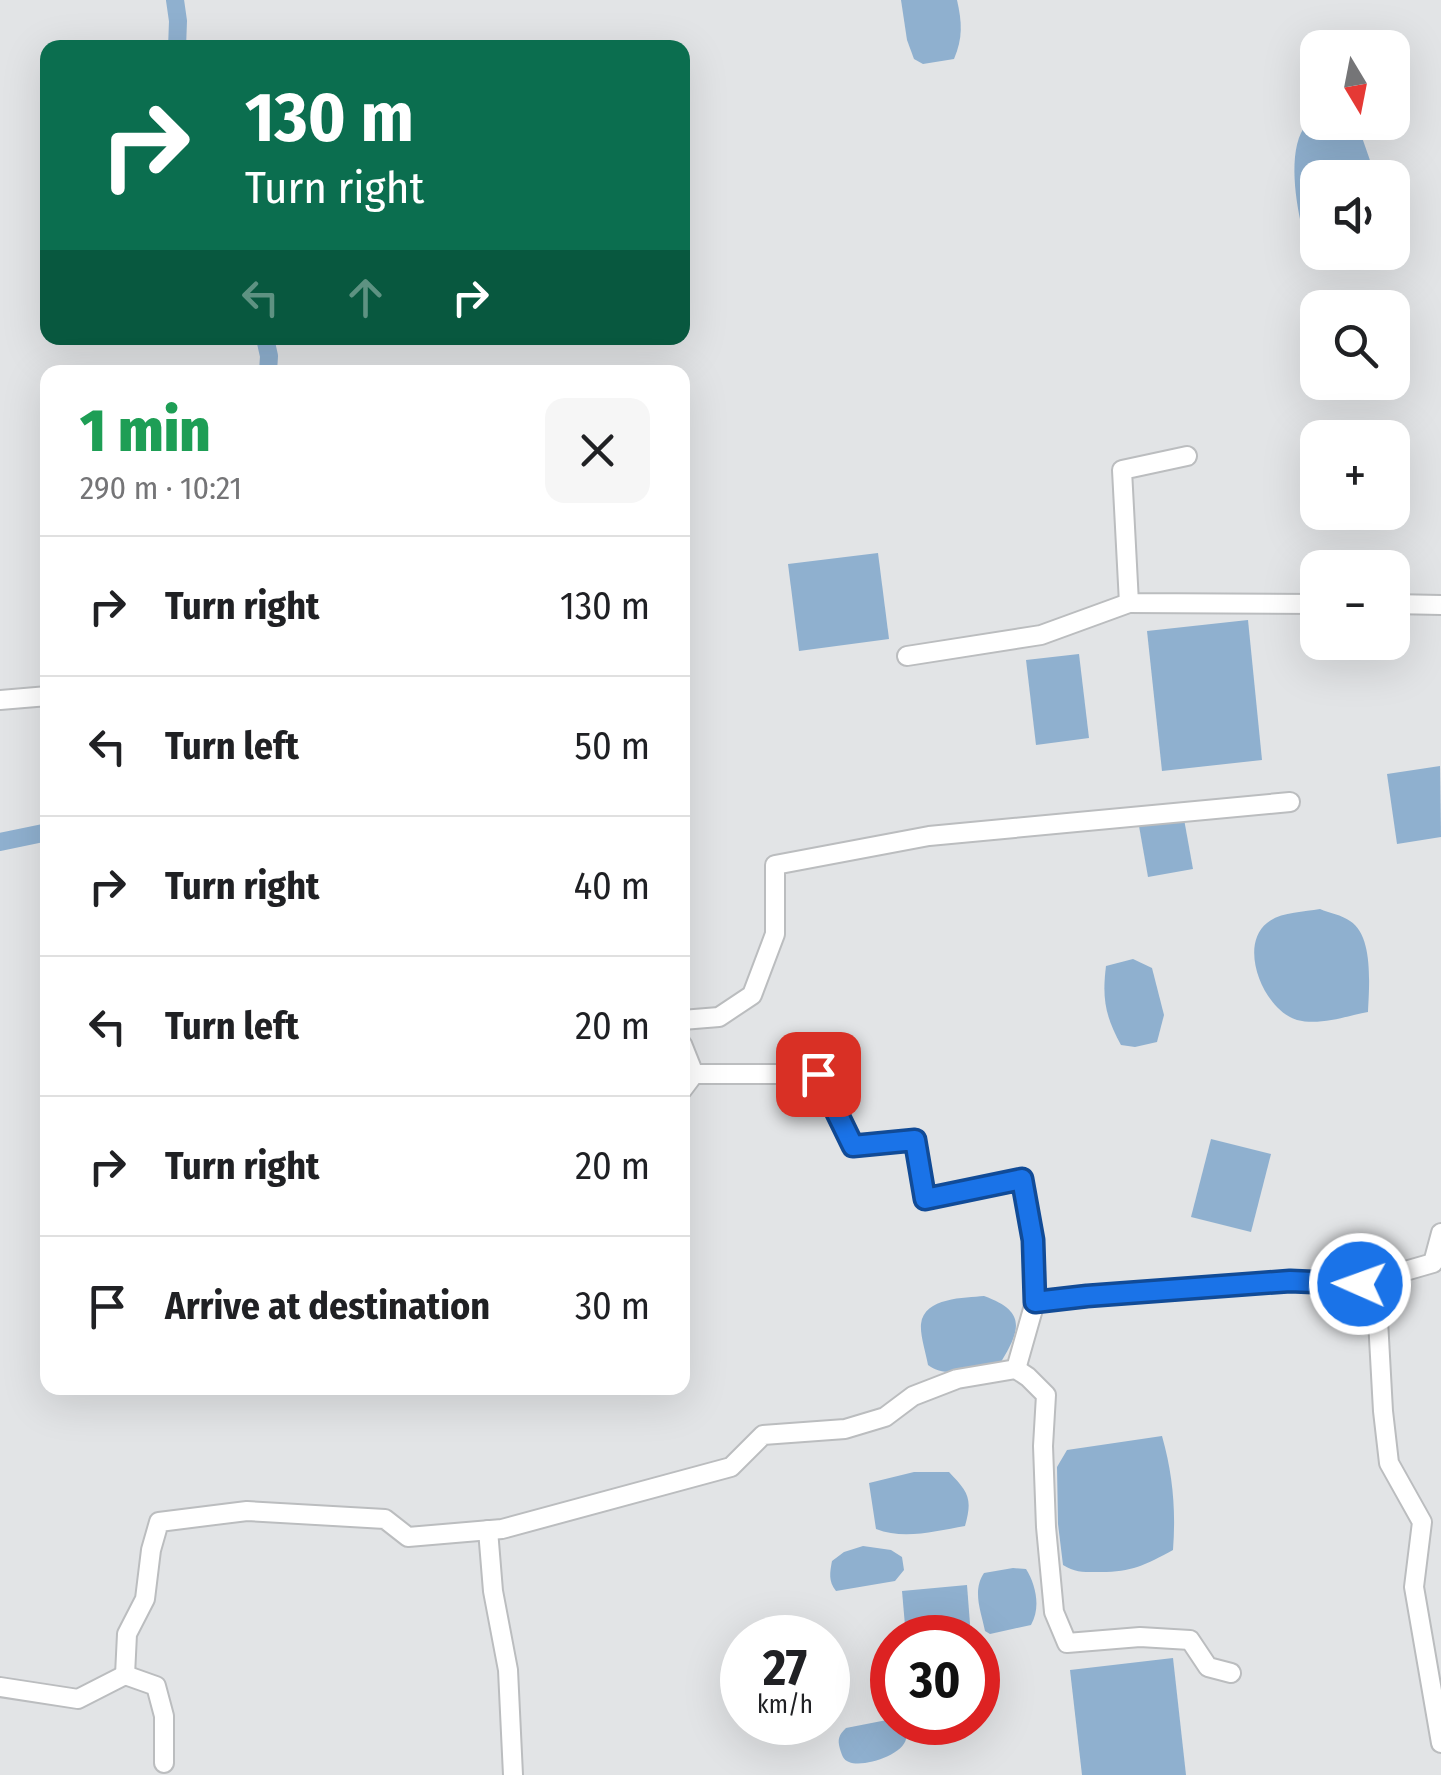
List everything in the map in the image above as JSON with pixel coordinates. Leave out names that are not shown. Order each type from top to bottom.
[{"type":"street","points":[[1130,603],[1122,470],[1187,456]]},
{"type":"street","points":[[908,656],[1041,635],[1130,603],[1300,604]]},
{"type":"street","points":[[1410,604],[1441,605]]},
{"type":"street","points":[[0,700],[40,697]]},
{"type":"street","points":[[690,1019],[720,1017],[752,996],[775,934],[775,864],[929,836],[1290,802]]},
{"type":"street","points":[[690,1064],[694,1074]]},
{"type":"street","points":[[690,1079],[694,1074]]},
{"type":"street","points":[[694,1074],[818,1074],[853,1146],[915,1140],[925,1199],[1022,1179],[1033,1240],[1035,1302],[1016,1368]]},
{"type":"street","points":[[1035,1302],[1290,1281],[1360,1284],[1433,1263],[1441,1232]]},
{"type":"street","points":[[1390,1275],[1378,1320],[1383,1411],[1389,1463],[1422,1522],[1414,1587],[1441,1743]]},
{"type":"street","points":[[126,1674],[127,1634],[144,1599],[159,1522],[247,1511],[385,1519],[408,1537],[488,1530],[564,1514],[731,1468],[763,1435],[845,1429],[885,1417],[912,1396],[957,1379],[1016,1368],[1046,1396],[1046,1526],[1054,1612],[1067,1643],[1140,1637],[1190,1640],[1208,1667],[1231,1672]]},
{"type":"street","points":[[488,1530],[493,1590],[508,1670],[513,1775]]},
{"type":"street","points":[[0,1687],[78,1699],[126,1674],[156,1686],[164,1716],[164,1763]]},
{"type":"water","points":[[901,0],[957,0],[961,30],[954,59],[923,64],[914,59]]},
{"type":"water","points":[[1300,136],[1300,140],[1363,140],[1370,160],[1300,160],[1300,215],[1294,171]]},
{"type":"water","points":[[878,553],[889,639],[799,651],[788,564]]},
{"type":"water","points":[[1248,620],[1262,760],[1162,771],[1147,631]]},
{"type":"water","points":[[1079,654],[1089,738],[1036,745],[1026,660]]},
{"type":"water","points":[[1440,766],[1441,837],[1397,844],[1387,774]]},
{"type":"water","points":[[1184,819],[1193,869],[1148,877],[1139,826]]},
{"type":"water","points":[[1320,909],[1350,921],[1363,938],[1368,963],[1368,1012],[1306,1022],[1285,1014],[1266,992],[1255,962],[1255,947],[1258,934],[1272,919]]},
{"type":"water","points":[[1133,959],[1152,968],[1164,1015],[1157,1042],[1135,1047],[1121,1045],[1108,1016],[1104,988],[1106,966]]},
{"type":"water","points":[[1211,1139],[1271,1154],[1251,1232],[1191,1217]]},
{"type":"water","points":[[984,1296],[1007,1308],[1016,1322],[1013,1340],[1001,1362],[954,1372],[928,1365],[921,1329],[924,1315],[946,1301]]},
{"type":"water","points":[[1162,1436],[1173,1493],[1173,1550],[1127,1570],[1082,1572],[1063,1565],[1057,1467],[1067,1450]]},
{"type":"water","points":[[914,1472],[949,1472],[967,1496],[965,1526],[909,1534],[876,1529],[869,1483]]},
{"type":"water","points":[[863,1546],[891,1550],[902,1557],[904,1570],[895,1581],[836,1591],[830,1573],[832,1561]]},
{"type":"water","points":[[1026,1569],[1036,1597],[1031,1625],[1000,1632],[1000,1615],[981,1615],[978,1594],[984,1573]]},
{"type":"water","points":[[967,1585],[969,1615],[904,1615],[902,1591]]},
{"type":"water","points":[[1173,1658],[1186,1775],[1082,1775],[1070,1670]]},
{"type":"water","points":[[870,1723],[870,1745],[903,1745],[882,1759],[849,1762],[840,1745],[850,1745],[850,1727]]},
{"type":"waterway","points":[[175,0],[177,40]]},
{"type":"waterway","points":[[267,345],[268,365]]},
{"type":"waterway","points":[[0,842],[40,834]]},
{"type":"route","points":[[818,1074],[853,1146],[915,1140],[925,1199],[1022,1179],[1033,1240],[1035,1302],[1290,1281],[1360,1284]]}]
